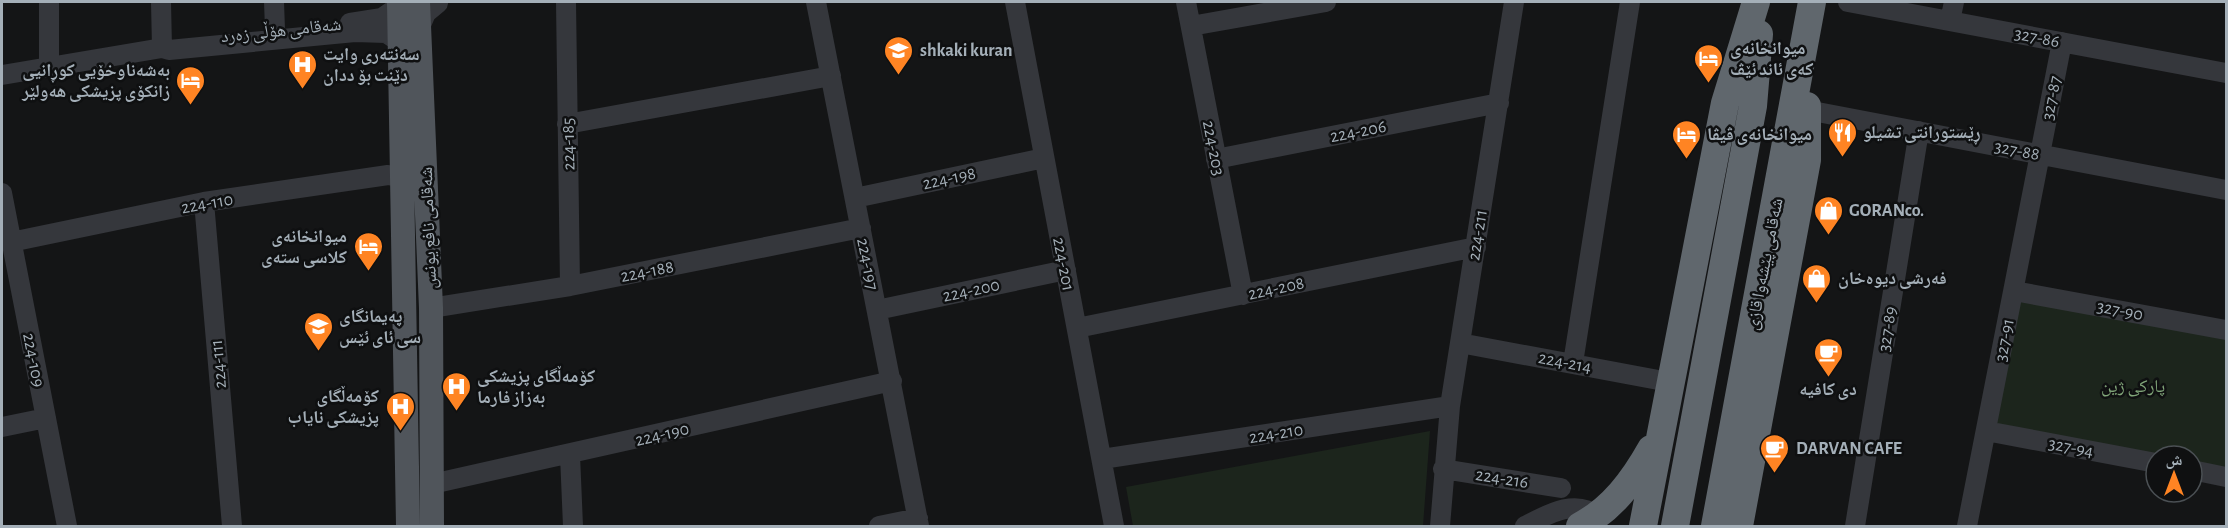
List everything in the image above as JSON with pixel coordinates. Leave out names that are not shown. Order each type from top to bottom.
[{"type":"highway","points":[[1643,526],[1669,382],[1725,103],[1756,2]]},
{"type":"highway","points":[[1675,526],[1753,106],[1761,2]]},
{"type":"highway","name":"شەقامی پێشەوا قازی","points":[[1715,526],[1812,2]]},
{"type":"highway","points":[[1739,526],[1807,160],[1807,110],[1803,58]]},
{"type":"highway","points":[[1588,521],[1633,479],[1662,429]]},
{"type":"main road","name":"شەقامی نافع یونس","points":[[422,3],[420,27],[431,308],[432,526]]},
{"type":"main road","name":"شەقامی نافع یونس","points":[[408,526],[401,43],[422,3]]},
{"type":"street","points":[[49,2],[49,67]]},
{"type":"street","points":[[161,2],[162,48]]},
{"type":"street","points":[[274,2],[275,29]]},
{"type":"street","name":"224-185","points":[[566,2],[570,286]]},
{"type":"street","name":"224-197","points":[[816,2],[918,522]]},
{"type":"street","name":"224-201","points":[[1015,2],[1114,526]]},
{"type":"street","name":"224-203","points":[[1186,2],[1243,295]]},
{"type":"street","points":[[1191,26],[1326,2]]},
{"type":"street","name":"224-211","points":[[1440,526],[1450,406],[1514,2]]},
{"type":"street","points":[[1573,363],[1630,2]]},
{"type":"street","name":"327-86","points":[[1848,2],[2226,73]]},
{"type":"street","points":[[1950,21],[1954,2]]},
{"type":"street","name":"شەقامی هۆڵی زەرد","points":[[162,48],[168,43],[382,18],[422,3]]},
{"type":"street","name":"شەقامی هۆڵی زەرد","points":[[2,75],[162,48],[169,50],[355,32],[386,33],[401,43]]},
{"type":"street","name":"327-87","points":[[2040,154],[2062,42]]},
{"type":"street","points":[[567,124],[831,76]]},
{"type":"street","name":"224-206","points":[[1216,159],[1499,102]]},
{"type":"street","name":"327-88","points":[[1807,110],[2226,190]]},
{"type":"street","name":"327-89","points":[[1855,526],[1919,131]]},
{"type":"street","name":"327-91","points":[[1967,526],[2040,154]]},
{"type":"street","name":"224-198","points":[[855,198],[1044,159]]},
{"type":"street","name":"224-110","points":[[9,256],[204,202],[388,175],[404,178]]},
{"type":"street","name":"224-109","points":[[2,193],[9,256],[46,418],[67,526]]},
{"type":"street","name":"224-111","points":[[204,202],[232,526]]},
{"type":"street","name":"224-188","points":[[431,308],[570,286],[861,228]]},
{"type":"street","name":"224-208","points":[[1077,328],[1476,247]]},
{"type":"street","name":"224-200","points":[[877,310],[1066,270]]},
{"type":"street","name":"327-90","points":[[2014,291],[2226,330]]},
{"type":"street","name":"224-214","points":[[1460,343],[1669,382]]},
{"type":"street","name":"224-190","points":[[432,484],[570,455],[892,381]]},
{"type":"street","name":"224-210","points":[[1102,459],[1450,406]]},
{"type":"street","points":[[2,427],[46,418]]},
{"type":"street","name":"327-94","points":[[1986,431],[2144,461]]},
{"type":"street","points":[[570,455],[573,526]]},
{"type":"street","name":"224-216","points":[[1443,469],[1561,488]]},
{"type":"street","points":[[2204,472],[2226,477]]},
{"type":"street","points":[[1525,526],[1568,507],[1579,506],[1588,521]]},
{"type":"street","points":[[879,526],[918,522]]},
{"type":"green space","name":"پارکی ژین","points":[[2017,296],[2226,335],[2226,472],[2204,467],[2204,444],[2144,444],[2144,454],[1992,427]]},
{"type":"green space","points":[[1430,431],[1423,526],[1133,526],[1126,487]]},
{"type":"place","name":"shkaki kuran","points":[[899,76]]},
{"type":"place","name":"میوانخانەی کەی ئاند ئێڤ","points":[[1709,84]]},
{"type":"place","name":"سەنتەری وایت دێنت بۆ ددان","points":[[302,90]]},
{"type":"place","name":"بەشەناوخۆیی کوڕانیی زانکۆی پزیشکی هەولێر","points":[[191,106]]},
{"type":"place","name":"ڕێستورانتی تشیلو","points":[[1842,158]]},
{"type":"place","name":"میوانخانەی ڤیڤا","points":[[1686,160]]},
{"type":"place","name":"GORANco.","points":[[1828,236]]},
{"type":"place","name":"میوانخانەی کلاسی ستەی","points":[[368,272]]},
{"type":"place","name":"فەرشی دیوەخان","points":[[1817,304]]},
{"type":"place","name":"پەیمانگای سی ئای ئێس","points":[[318,352]]},
{"type":"place","name":"دى كافيه","points":[[1828,378]]},
{"type":"place","name":"کۆمەڵگای پزیشکی بەزاز فارما","points":[[456,412]]},
{"type":"place","name":"کۆمەڵگای پزیشکی نایاب","points":[[400,432]]},
{"type":"place","name":"DARVAN CAFE","points":[[1775,474]]}]
